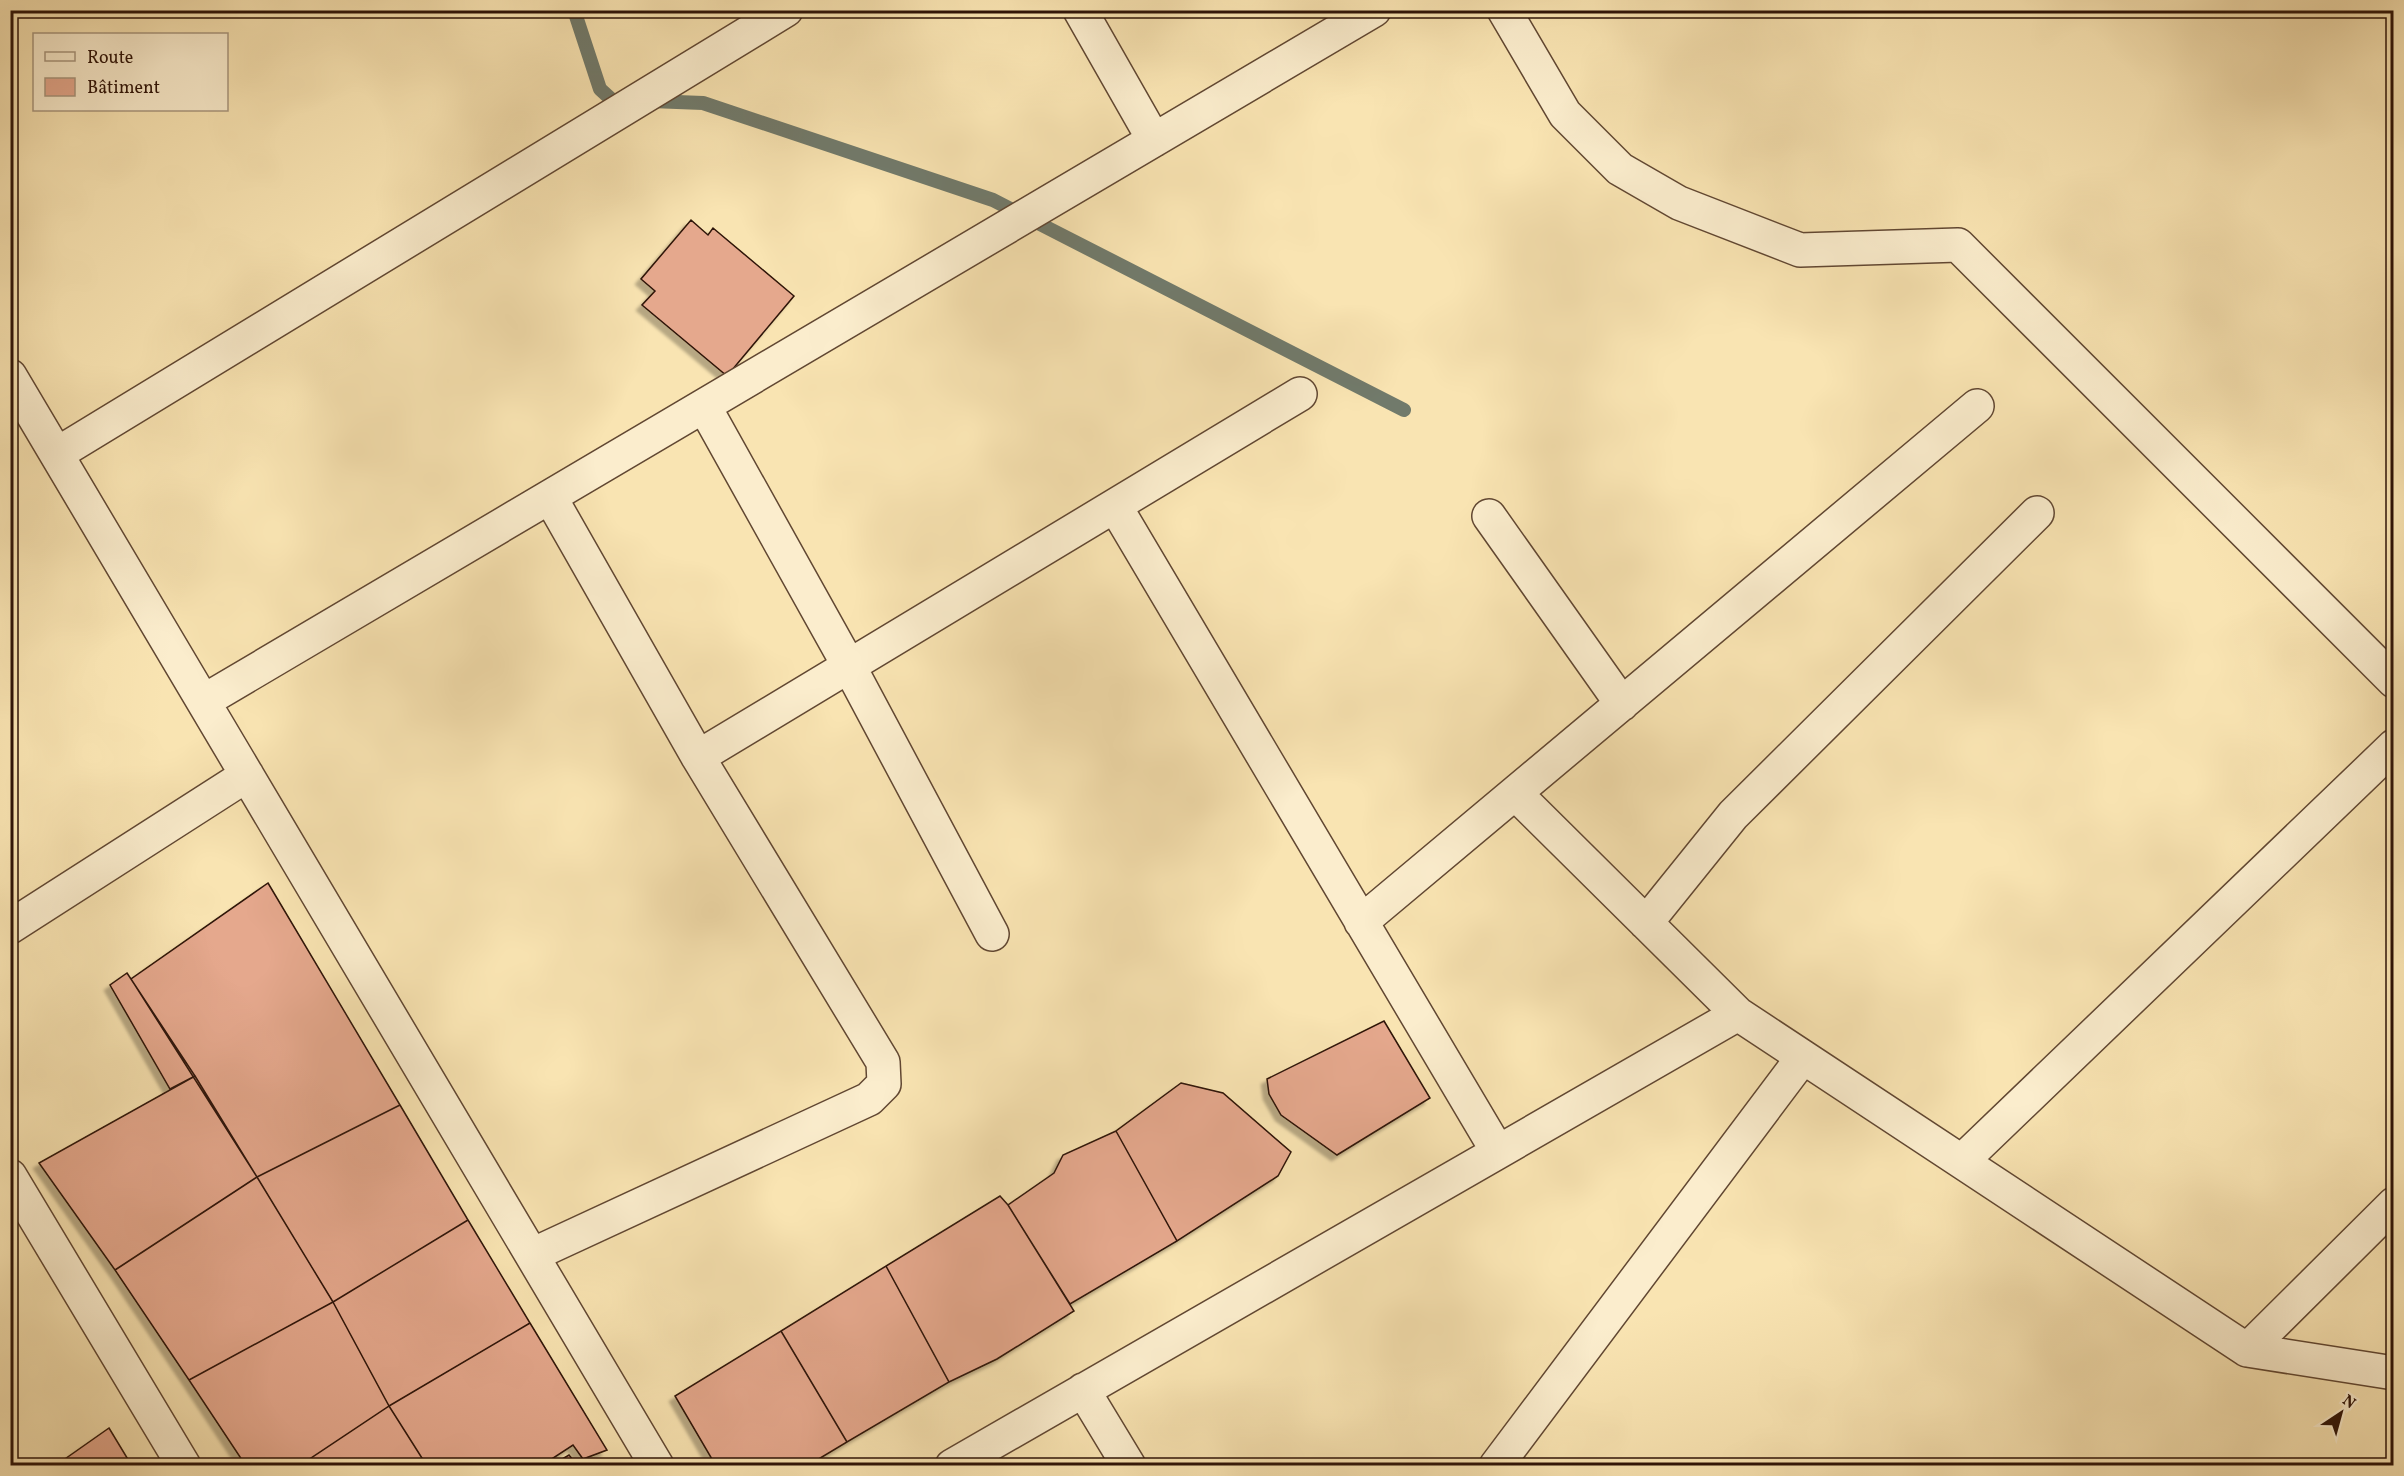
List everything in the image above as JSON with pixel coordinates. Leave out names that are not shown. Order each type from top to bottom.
[{"type":"street","points":[[57,454],[786,10]]},
{"type":"street","points":[[1080,10],[1154,140]]},
{"type":"street","points":[[204,701],[1374,10]]},
{"type":"street","points":[[1503,10],[1565,114],[1620,169],[1679,203],[1800,250],[1958,245],[2394,681]]},
{"type":"street","points":[[10,376],[657,1466]]},
{"type":"street","points":[[698,758],[1300,394]]},
{"type":"street","points":[[704,406],[849,666],[992,934]]},
{"type":"street","points":[[1361,922],[1977,406]]},
{"type":"street","points":[[532,1255],[869,1099],[884,1084],[882,1062],[698,758],[550,497]]},
{"type":"street","points":[[1115,506],[1498,1152]]},
{"type":"street","points":[[1646,923],[1734,816],[2037,513]]},
{"type":"street","points":[[1489,516],[1622,704]]},
{"type":"street","points":[[1962,1161],[2394,746]]},
{"type":"street","points":[[10,927],[247,775]]},
{"type":"street","points":[[1515,793],[1738,1014],[2247,1350],[2394,1373]]},
{"type":"street","points":[[952,1466],[1738,1014]]},
{"type":"street","points":[[1496,1466],[1803,1057]]},
{"type":"street","points":[[10,1176],[184,1466]]},
{"type":"street","points":[[2247,1350],[2394,1204]]},
{"type":"street","points":[[1083,1390],[1130,1466]]},
{"type":"building","points":[[691,220],[708,235],[713,228],[794,296],[727,376],[642,305],[655,291],[641,279]]},
{"type":"building","points":[[268,883],[400,1105],[257,1177],[131,979]]},
{"type":"building","points":[[127,973],[195,1076],[170,1089],[110,985]]},
{"type":"building","points":[[1384,1021],[1430,1098],[1337,1155],[1281,1115],[1269,1094],[1267,1079]]},
{"type":"building","points":[[195,1076],[257,1177],[115,1270],[39,1163]]},
{"type":"building","points":[[1181,1083],[1223,1093],[1291,1152],[1278,1176],[1177,1241],[1116,1131]]},
{"type":"building","points":[[400,1105],[468,1220],[333,1302],[257,1177]]},
{"type":"building","points":[[1116,1131],[1177,1241],[1070,1304],[1008,1205],[1054,1173],[1063,1155]]},
{"type":"building","points":[[257,1177],[333,1302],[189,1380],[115,1270]]},
{"type":"building","points":[[1000,1196],[1008,1205],[1074,1311],[997,1359],[949,1382],[886,1266]]},
{"type":"building","points":[[468,1220],[530,1323],[389,1406],[333,1302]]},
{"type":"building","points":[[886,1266],[949,1382],[847,1442],[781,1331]]},
{"type":"building","points":[[333,1302],[389,1406],[299,1466],[246,1466],[189,1380]]},
{"type":"building","points":[[530,1323],[607,1450],[583,1459],[573,1445],[541,1466],[427,1466],[389,1406]]},
{"type":"building","points":[[781,1331],[847,1442],[807,1466],[716,1466],[675,1396]]},
{"type":"building","points":[[389,1406],[427,1466],[299,1466]]},
{"type":"building","points":[[109,1428],[132,1466],[55,1466]]},
{"type":"building","points":[[569,1455],[578,1466],[550,1466]]},
{"type":"waterway","points":[[574,10],[600,89],[612,100],[626,100]]},
{"type":"waterway","points":[[651,101],[703,103],[993,200],[1404,410]]}]
